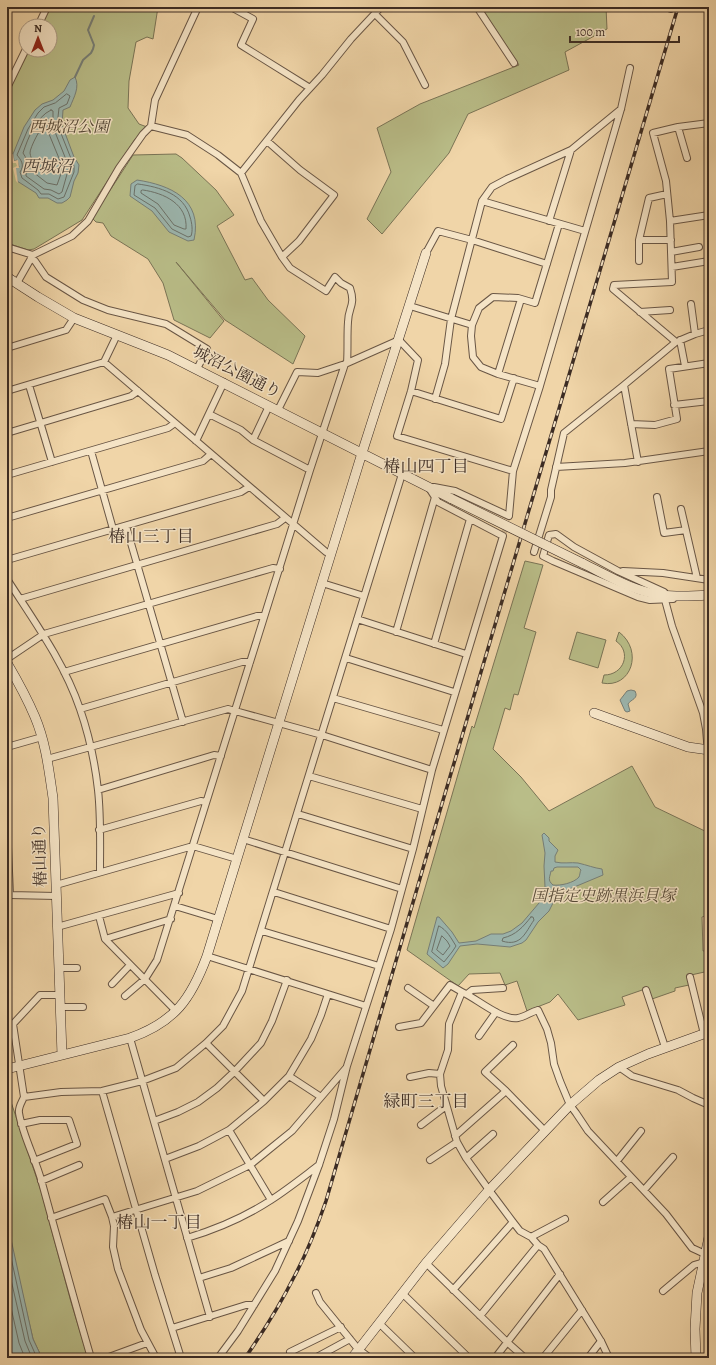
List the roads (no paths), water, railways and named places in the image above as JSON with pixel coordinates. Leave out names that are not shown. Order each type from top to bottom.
[{"type":"street","points":[[42,18],[47,7]]},
{"type":"street","points":[[17,283],[32,257],[72,236],[88,221],[119,168],[151,126],[155,100],[198,7]]},
{"type":"street","points":[[231,7],[254,19],[241,45],[310,88]]},
{"type":"street","points":[[241,173],[279,124],[351,39],[381,7]]},
{"type":"street","points":[[477,7],[514,63]]},
{"type":"street","points":[[666,7],[671,9],[672,7]]},
{"type":"street","points":[[375,14],[403,42],[425,85]]},
{"type":"street","points":[[7,88],[22,58]]},
{"type":"street","points":[[428,486],[455,491],[509,516],[513,471],[540,386],[621,109],[630,68]]},
{"type":"street","points":[[435,398],[445,364],[451,319],[482,201],[492,187],[497,184],[571,150],[621,109]]},
{"type":"street","points":[[685,366],[678,341],[613,289],[614,285],[672,282],[670,221],[666,181],[653,133],[678,127],[709,123]]},
{"type":"street","points":[[125,996],[145,979],[157,960],[175,906],[264,616],[310,470],[346,363],[349,345],[348,320],[353,298],[350,288],[341,283],[335,277],[326,291],[290,268],[261,221],[241,173],[218,155],[187,135],[151,126]]},
{"type":"street","points":[[678,127],[687,158]]},
{"type":"street","points":[[267,141],[300,170],[334,195],[299,241],[282,257]]},
{"type":"street","points":[[549,221],[571,150]]},
{"type":"street","points":[[639,261],[639,240],[649,198],[667,194]]},
{"type":"street","points":[[482,201],[585,231]]},
{"type":"street","points":[[670,221],[709,215]]},
{"type":"street","points":[[540,386],[498,374],[482,367],[473,357],[471,336],[472,325],[478,308],[493,297],[521,299],[535,303],[559,224]]},
{"type":"street","points":[[8,1069],[130,1038],[164,1022],[176,1011],[191,993],[207,956],[362,453],[426,253],[438,231],[472,240],[547,264]]},
{"type":"street","points":[[639,240],[671,240]]},
{"type":"street","points":[[7,247],[32,257],[46,277],[82,300],[108,310],[166,324],[207,349],[197,369]]},
{"type":"street","points":[[671,252],[699,247]]},
{"type":"street","points":[[672,267],[709,261]]},
{"type":"street","name":"城沼公園通り","points":[[7,277],[74,318],[168,355],[224,382],[402,474],[582,563],[636,588],[669,598]]},
{"type":"street","points":[[498,374],[521,299]]},
{"type":"street","points":[[691,304],[695,334]]},
{"type":"street","points":[[410,306],[472,325]]},
{"type":"street","points":[[640,312],[670,310]]},
{"type":"street","points":[[7,348],[66,330],[74,318]]},
{"type":"street","points":[[534,552],[551,498],[551,490],[564,433],[678,341],[709,330]]},
{"type":"street","points":[[7,391],[104,362],[117,335]]},
{"type":"street","points":[[399,340],[418,360],[411,391],[397,436],[513,471]]},
{"type":"street","points":[[278,410],[297,372],[318,373],[346,363],[399,340]]},
{"type":"street","points":[[104,362],[293,525],[326,552],[331,554]]},
{"type":"street","points":[[631,424],[655,425],[677,419],[669,369],[709,363]]},
{"type":"street","points":[[411,391],[501,419],[514,378]]},
{"type":"street","points":[[196,441],[224,382]]},
{"type":"street","points":[[29,385],[52,462]]},
{"type":"street","points":[[624,385],[638,462]]},
{"type":"street","points":[[7,433],[131,396],[138,391]]},
{"type":"street","points":[[674,405],[709,401]]},
{"type":"street","points":[[253,440],[269,406]]},
{"type":"street","points":[[209,414],[241,430],[253,440],[310,470]]},
{"type":"street","points":[[7,475],[168,428],[175,423]]},
{"type":"street","points":[[91,451],[112,529]]},
{"type":"street","points":[[556,467],[638,462],[709,451]]},
{"type":"street","points":[[7,518],[203,461],[211,454]]},
{"type":"street","points":[[24,1096],[61,1092],[102,1091],[142,1081],[176,1068],[206,1043],[223,1026],[234,1008],[250,969],[262,931],[402,474]]},
{"type":"street","points":[[218,1358],[238,1331],[275,1271],[298,1221],[319,1166],[334,1119],[347,1066],[391,928],[454,692],[503,536],[438,502],[428,486]]},
{"type":"street","points":[[7,560],[241,492],[249,487]]},
{"type":"street","points":[[396,632],[435,498]]},
{"type":"street","points":[[657,498],[664,533],[686,530]]},
{"type":"street","points":[[681,509],[697,578]]},
{"type":"street","points":[[20,599],[277,524],[285,518]]},
{"type":"street","points":[[434,644],[470,519]]},
{"type":"street","points":[[126,526],[183,722]]},
{"type":"street","points":[[669,598],[655,589],[574,547],[556,534],[549,535],[543,556],[606,585],[650,600],[709,595]]},
{"type":"street","points":[[7,659],[44,634],[273,568],[280,569]]},
{"type":"street","points":[[618,570],[663,573],[709,580]]},
{"type":"street","points":[[7,579],[44,634],[64,672],[80,709],[90,748],[98,790],[100,872]]},
{"type":"street","points":[[322,583],[364,596]]},
{"type":"street","points":[[669,598],[672,626],[703,713],[709,765]]},
{"type":"street","points":[[64,672],[257,616],[264,616]]},
{"type":"street","points":[[357,619],[466,654]]},
{"type":"street","points":[[346,658],[454,692]]},
{"type":"street","points":[[80,709],[242,662],[250,662]]},
{"type":"street","name":"椿山通り","points":[[7,663],[20,684],[36,718],[47,758],[53,798],[62,1055]]},
{"type":"street","points":[[333,698],[443,730]]},
{"type":"street","points":[[47,758],[90,748],[228,709],[322,735],[432,770]]},
{"type":"street","points":[[594,713],[688,747],[708,750]]},
{"type":"street","points":[[7,747],[42,737]]},
{"type":"street","points":[[98,790],[214,755],[221,756]]},
{"type":"street","points":[[309,776],[422,809]]},
{"type":"street","points":[[99,830],[201,801],[206,802]]},
{"type":"street","points":[[298,814],[413,849]]},
{"type":"street","points":[[7,824],[10,896],[56,896]]},
{"type":"street","points":[[243,839],[402,889]]},
{"type":"street","points":[[56,885],[193,846],[237,859]]},
{"type":"street","points":[[274,892],[391,928]]},
{"type":"street","points":[[57,927],[179,893]]},
{"type":"street","points":[[175,906],[218,919]]},
{"type":"street","points":[[99,916],[104,939],[176,1011]]},
{"type":"street","points":[[104,939],[170,919]]},
{"type":"street","points":[[262,931],[379,966]]},
{"type":"street","points":[[207,956],[366,1006]]},
{"type":"street","points":[[112,984],[130,965]]},
{"type":"street","points":[[58,968],[77,968]]},
{"type":"street","points":[[352,1358],[426,1263],[489,1190],[570,1105],[599,1080],[619,1067],[665,1047],[706,1033],[690,976]]},
{"type":"street","points":[[154,1121],[178,1112],[198,1102],[217,1088],[234,1072],[261,1043],[272,1021],[287,980]]},
{"type":"street","points":[[399,1027],[421,1024],[450,985],[496,1012],[512,1018],[518,1018],[538,1010],[547,1029],[554,1064],[570,1105],[588,1131],[666,1214],[692,1248],[704,1258]]},
{"type":"street","points":[[408,988],[434,1006]]},
{"type":"street","points":[[503,988],[472,990],[464,993],[449,1024],[448,1050],[440,1074],[441,1086],[446,1106],[456,1139],[466,1158],[520,1231],[530,1236],[544,1249],[601,1341],[609,1358]]},
{"type":"street","points":[[646,990],[665,1047]]},
{"type":"street","points":[[165,1159],[199,1146],[229,1130],[264,1101],[289,1076],[311,1039],[328,994]]},
{"type":"street","points":[[59,995],[40,995],[13,1024],[24,1096],[20,1104],[19,1112],[41,1181],[91,1358]]},
{"type":"street","points":[[60,1007],[83,1007]]},
{"type":"street","points":[[479,1036],[496,1012]]},
{"type":"street","points":[[130,1038],[210,1317]]},
{"type":"street","points":[[206,1043],[264,1101]]},
{"type":"street","points":[[513,1045],[485,1072],[546,1131]]},
{"type":"street","points":[[112,1217],[197,1191],[250,1165],[292,1131],[347,1066]]},
{"type":"street","points":[[619,1067],[632,1076],[678,1090],[709,1104]]},
{"type":"street","points":[[410,1077],[429,1073],[440,1074]]},
{"type":"street","points":[[289,1076],[321,1097]]},
{"type":"street","points":[[102,1091],[155,1275],[181,1358]]},
{"type":"street","points":[[430,1160],[456,1139],[506,1091]]},
{"type":"street","points":[[422,1125],[446,1106]]},
{"type":"street","points":[[22,1124],[40,1120],[69,1120],[77,1144],[34,1161]]},
{"type":"street","points":[[229,1130],[271,1200]]},
{"type":"street","points":[[617,1161],[641,1131]]},
{"type":"street","points":[[466,1158],[493,1134]]},
{"type":"street","points":[[644,1190],[673,1157]]},
{"type":"street","points":[[41,1181],[79,1164]]},
{"type":"street","points":[[187,1238],[215,1229],[245,1215],[271,1200],[319,1166]]},
{"type":"street","points":[[603,1202],[631,1177]]},
{"type":"street","points":[[51,1218],[105,1200],[114,1226],[113,1247],[118,1269],[154,1358]]},
{"type":"street","points":[[530,1236],[565,1219]]},
{"type":"street","points":[[453,1290],[513,1222]]},
{"type":"street","points":[[696,1358],[696,1307],[709,1237]]},
{"type":"street","points":[[199,1278],[231,1268],[289,1241]]},
{"type":"street","points":[[480,1316],[538,1245]]},
{"type":"street","points":[[663,1291],[704,1258]]},
{"type":"street","points":[[426,1263],[525,1358]]},
{"type":"street","points":[[495,1358],[560,1274]]},
{"type":"street","points":[[316,1293],[320,1302],[358,1349],[370,1358]]},
{"type":"street","points":[[402,1294],[469,1358]]},
{"type":"street","points":[[172,1328],[246,1305],[254,1305]]},
{"type":"street","points":[[544,1358],[582,1310]]},
{"type":"street","points":[[379,1323],[416,1358]]},
{"type":"street","points":[[293,1358],[290,1352],[341,1327]]},
{"type":"street","points":[[316,1358],[350,1339]]},
{"type":"street","points":[[588,1358],[601,1341]]},
{"type":"street","points":[[106,1358],[147,1343]]},
{"type":"water","name":"西城沼","points":[[75,77],[77,84],[76,92],[70,107],[63,110],[62,125],[74,157],[79,165],[78,173],[74,181],[70,197],[62,203],[57,203],[48,198],[39,198],[36,193],[17,181],[15,168],[19,167],[17,160],[14,161],[13,154],[24,127],[35,110],[42,104],[53,100],[64,91],[70,80]]},
{"type":"water","points":[[137,180],[149,182],[172,190],[189,204],[194,214],[194,240],[188,241],[169,232],[152,211],[130,196],[131,184]]},
{"type":"water","points":[[627,691],[635,691],[636,696],[629,702],[628,704],[630,711],[627,712],[625,711],[620,700]]},
{"type":"water","points":[[544,833],[549,838],[549,841],[558,850],[555,856],[555,862],[578,863],[602,869],[603,875],[560,893],[549,911],[538,922],[526,940],[522,943],[510,947],[477,944],[460,946],[448,964],[443,968],[427,954],[437,917],[439,917],[452,932],[459,943],[476,941],[491,934],[503,934],[511,931],[522,923],[539,903],[545,893],[545,853],[542,835]],"holes":[[[578,867],[581,870],[579,877],[574,881],[567,884],[556,885],[553,885],[550,882],[549,878],[551,871],[553,871],[554,868]]]},
{"type":"water","points":[[7,1221],[33,1339],[42,1358],[7,1358]]},
{"type":"waterway","points":[[75,77],[83,60],[91,53],[93,49],[94,45],[88,30],[94,16]]},
{"type":"tunnel","points":[[503,536],[509,516]]},
{"type":"railway","points":[[245,1358],[265,1328],[299,1268],[312,1240],[326,1201],[678,7]]},
{"type":"district","name":"椿山四丁目","points":[[426,466]]},
{"type":"district","name":"椿山三丁目","points":[[151,536]]},
{"type":"district","name":"緑町三丁目","points":[[426,1101]]},
{"type":"district","name":"椿山一丁目","points":[[159,1222]]},
{"type":"park label","name":"西城沼公園","points":[[69,127]]},
{"type":"park label","name":"国指定史跡黒浜貝塚","points":[[603,896]]}]
